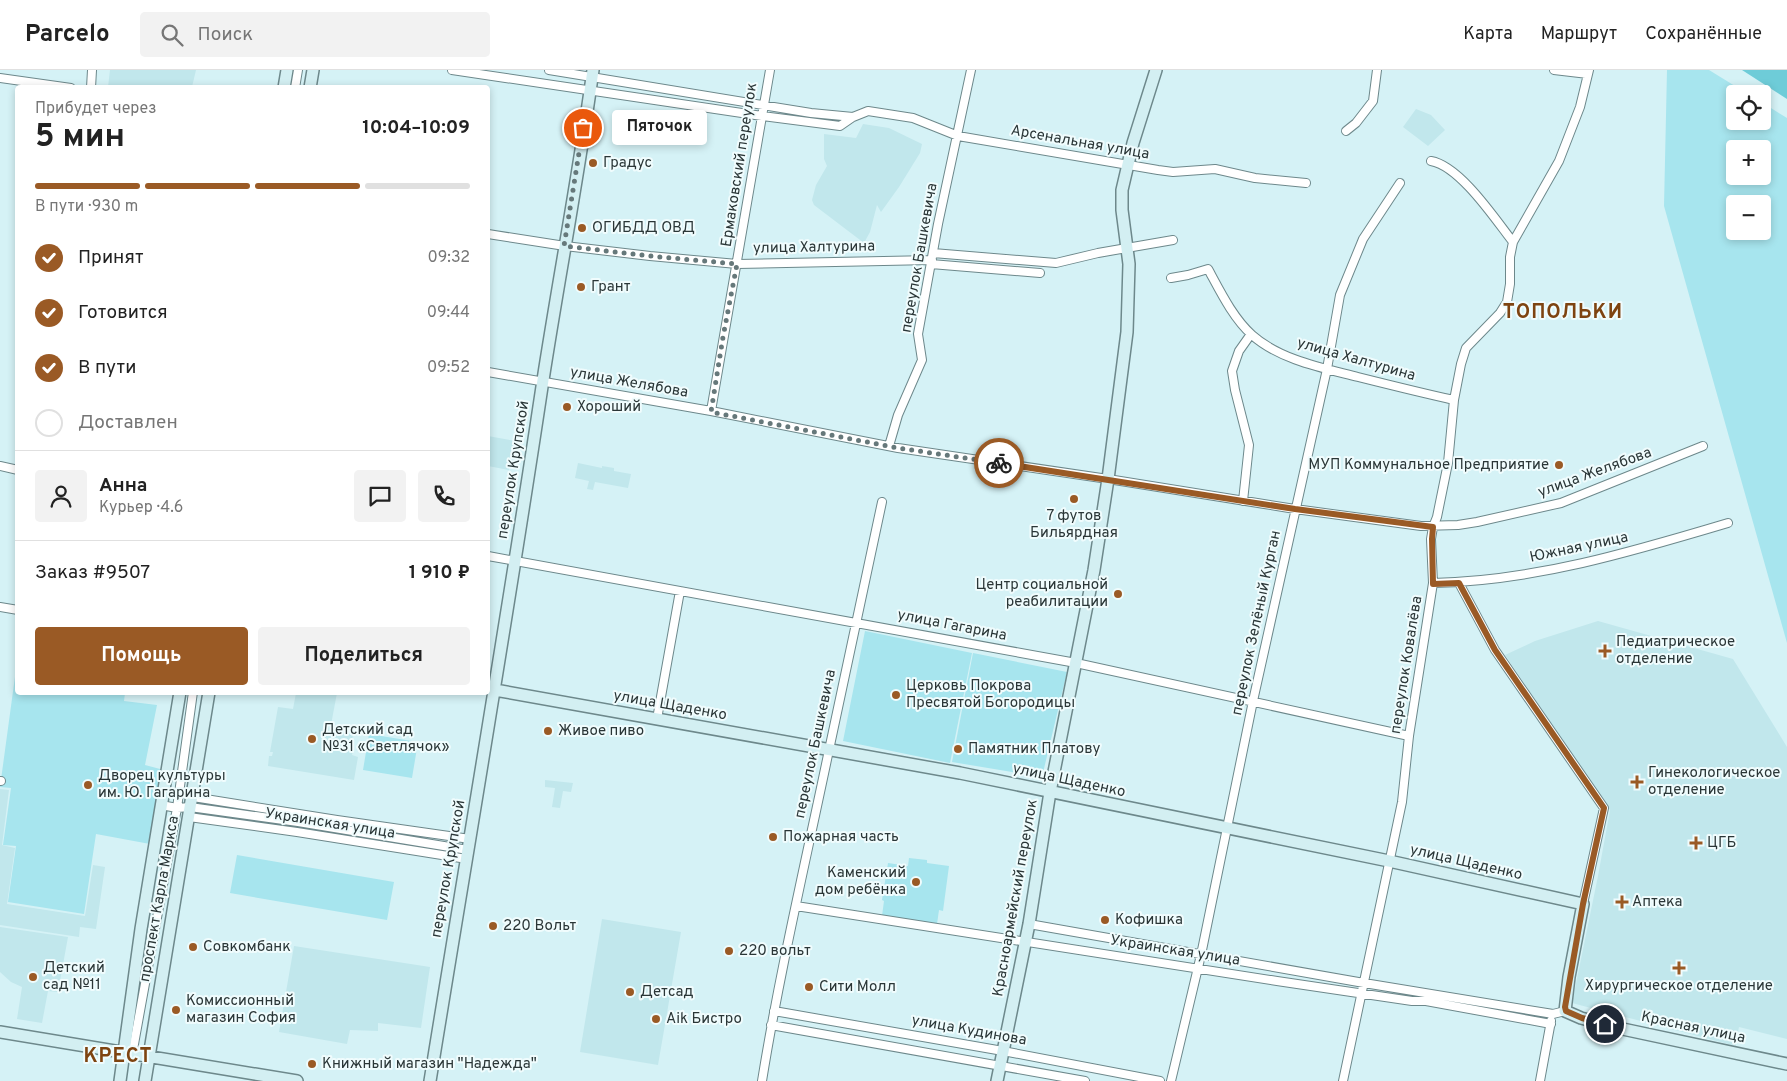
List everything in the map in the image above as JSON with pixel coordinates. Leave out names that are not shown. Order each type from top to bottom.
[{"type":"street","points":[[91,85],[92,70]]},
{"type":"street","points":[[284,85],[287,70]]},
{"type":"street","points":[[296,85],[298,70]]},
{"type":"street","points":[[310,85],[313,70]]},
{"type":"street","name":"Арсенальная улица","points":[[452,70],[840,126],[853,117],[868,111],[913,118],[958,136],[1173,172],[1215,169],[1255,178],[1306,183]]},
{"type":"street","name":"Арсенальная улица","points":[[549,70],[592,73],[764,105],[853,117]]},
{"type":"street","name":"Ермаковский переулок","points":[[711,412],[770,70]]},
{"type":"street","name":"переулок Башкевича","points":[[889,446],[898,415],[922,360],[918,334],[938,224],[971,70]]},
{"type":"street","name":"Красноармейский переулок","points":[[997,1081],[1029,924],[1050,792],[1088,606],[1108,479],[1127,332],[1129,276],[1122,210],[1122,190],[1156,70]]},
{"type":"street","points":[[1346,131],[1356,124],[1373,101],[1377,70]]},
{"type":"street","points":[[1554,70],[1589,72]]},
{"type":"street","name":"переулок Ковалёва","points":[[1343,1081],[1402,802],[1409,736],[1433,584],[1433,527],[1437,517],[1448,463],[1454,400],[1461,364],[1466,348],[1500,314],[1507,302],[1513,242],[1559,160],[1580,107],[1589,72]]},
{"type":"street","name":"переулок Крупской","points":[[430,1081],[468,849],[491,690],[514,560],[592,73]]},
{"type":"street","points":[[0,78],[50,85]]},
{"type":"street","points":[[1431,161],[1440,163],[1472,190],[1513,242]]},
{"type":"street","name":"переулок Зелёный Курган","points":[[1171,1081],[1202,955],[1253,701],[1327,369],[1340,295],[1350,266],[1363,239],[1400,183]]},
{"type":"street","name":"улица Халтурина","points":[[490,234],[564,246],[737,264],[932,259],[1056,263],[1127,247],[1173,240]]},
{"type":"street","points":[[932,259],[1040,273]]},
{"type":"street","name":"улица Халтурина","points":[[1171,278],[1208,269],[1225,299],[1251,334],[1272,348],[1327,369],[1454,400]]},
{"type":"street","points":[[1243,501],[1249,445],[1234,390],[1232,371],[1239,351],[1251,334]]},
{"type":"street","name":"улица Желябова","points":[[490,372],[889,446],[1295,509],[1433,527],[1477,522],[1561,503],[1703,446]]},
{"type":"street","points":[[0,466],[15,469]]},
{"type":"street","name":"переулок Башкевича","points":[[762,1081],[771,1025],[882,502]]},
{"type":"street","name":"Южная улица","points":[[1433,584],[1486,581],[1584,564],[1728,523]]},
{"type":"street","name":"улица Гагарина","points":[[490,556],[1076,663],[1409,736]]},
{"type":"street","points":[[1459,583],[1495,650],[1604,808],[1569,977],[1566,1011]]},
{"type":"street","points":[[657,719],[680,591]]},
{"type":"street","points":[[0,607],[15,610]]},
{"type":"street","name":"улица Щаденко","points":[[491,690],[960,773],[1389,861],[1583,904]]},
{"type":"street","name":"проспект Карла Маркса","points":[[120,1081],[128,1054],[141,929],[179,695]]},
{"type":"street","points":[[128,1054],[177,808],[193,695]]},
{"type":"street","name":"проспект Карла Маркса","points":[[145,1081],[209,695]]},
{"type":"street","points":[[161,805],[177,808],[191,807]]},
{"type":"street","name":"Украинская улица","points":[[191,807],[299,818],[468,849]]},
{"type":"street","name":"Украинская улица","points":[[191,807],[297,832],[468,849]]},
{"type":"street","points":[[297,832],[299,818],[468,849]]},
{"type":"street","name":"Украинская улица","points":[[796,906],[1362,994],[1426,1001],[1551,1024]]},
{"type":"street","name":"Украинская улица","points":[[1029,924],[1553,1014],[1566,1011]]},
{"type":"street","name":"улица Кудинова","points":[[774,1011],[1003,1051],[1160,1081]]},
{"type":"street","name":"Красная улица","points":[[1566,1011],[1582,1018],[1618,1028],[1787,1064]]},
{"type":"street","points":[[1540,1081],[1553,1014]]},
{"type":"street","name":"улица Кудинова","points":[[771,1025],[1085,1081]]},
{"type":"street","points":[[0,1032],[296,1081]]},
{"type":"shaded area","points":[[110,70],[196,70],[192,85],[108,85]]},
{"type":"shaded area","points":[[1667,70],[1709,70],[1733,85],[1726,85],[1726,130],[1771,130],[1771,108],[1787,118],[1787,643],[1664,206]]},
{"type":"shaded area","points":[[1742,70],[1787,70],[1787,99],[1771,89],[1771,85],[1765,85]]},
{"type":"shaded area","points":[[1416,109],[1431,115],[1445,130],[1428,146],[1403,127]]},
{"type":"shaded area","points":[[863,124],[889,128],[922,144],[920,153],[881,212],[877,205],[870,232],[864,243],[814,205],[812,200],[816,185],[827,166],[824,159],[824,134],[856,138]]},
{"type":"shaded area","points":[[490,436],[515,441],[509,470],[490,466]]},
{"type":"shaded area","points":[[578,463],[602,468],[602,466],[614,468],[614,471],[631,474],[628,488],[595,482],[593,490],[587,489],[589,481],[575,478]]},
{"type":"shaded area","name":"ЦГБ","points":[[1598,621],[1733,659],[1787,747],[1787,1039],[1739,1027],[1736,1046],[1572,1003],[1610,810],[1505,655],[1535,641]]},
{"type":"shaded area","points":[[865,631],[972,653],[950,763],[843,741]]},
{"type":"shaded area","points":[[973,653],[1067,672],[1042,777],[952,762]]},
{"type":"shaded area","points":[[15,677],[15,695],[125,695],[124,701],[157,705],[145,765],[164,770],[150,844],[96,834],[84,914],[8,902],[16,846],[3,845],[11,788],[0,787]]},
{"type":"shaded area","name":"Детский сад №31 «Светлячок»","points":[[296,695],[337,695],[330,730],[353,735],[351,744],[354,745],[352,755],[358,757],[354,780],[268,766],[269,756],[272,756],[273,752],[270,752],[278,707],[293,709]]},
{"type":"shaded area","points":[[369,734],[418,742],[412,778],[363,770]]},
{"type":"shaded area","points":[[545,780],[573,783],[571,792],[563,791],[560,808],[552,807],[555,788],[545,787]]},
{"type":"shaded area","points":[[0,789],[9,790],[2,845],[15,848],[7,904],[85,916],[93,865],[105,867],[96,929],[80,927],[79,937],[0,925]]},
{"type":"shaded area","points":[[237,855],[394,882],[387,920],[230,893]]},
{"type":"shaded area","points":[[909,858],[927,860],[927,863],[949,866],[943,911],[939,910],[937,924],[882,916],[884,901],[882,900],[888,863],[908,866]]},
{"type":"shaded area","name":"Детсад","points":[[602,919],[681,932],[658,1065],[580,1052]]},
{"type":"shaded area","name":"Детский сад №11","points":[[0,927],[68,937],[58,992],[48,991],[42,1023],[17,1019],[22,987],[11,982],[0,972]]},
{"type":"shaded area","points":[[294,946],[430,967],[421,1028],[378,1023],[378,1031],[350,1030],[347,1044],[279,1032]]},
{"type":"way so far","points":[[583,128],[564,246],[737,264],[711,412],[898,448],[999,463]]},
{"type":"place","name":"Пяточок","points":[[583,128]]},
{"type":"place","name":"Градус","points":[[593,163]]},
{"type":"place","name":"ОГИБДД ОВД","points":[[582,228]]},
{"type":"place","name":"Грант","points":[[581,287]]},
{"type":"place","name":"Хороший","points":[[567,407]]},
{"type":"place","name":"МУП Коммунальное Предприятие","points":[[1559,465]]},
{"type":"place","name":"7 футов Бильярдная","points":[[1074,499]]},
{"type":"place","name":"Центр социальной реабилитации","points":[[1118,594]]},
{"type":"place","name":"Педиатрическое отделение","points":[[1605,651]]},
{"type":"place","name":"Церковь Покрова Пресвятой Богородицы","points":[[896,695]]},
{"type":"place","name":"Живое пиво","points":[[548,731]]},
{"type":"place","name":"Детский сад №31 «Светлячок»","points":[[312,739]]},
{"type":"place","name":"Памятник Платову","points":[[958,749]]},
{"type":"place","name":"Гинекологическое отделение","points":[[1637,782]]},
{"type":"place","name":"Дворец культуры им. Ю. Гагарина","points":[[88,785]]},
{"type":"place","name":"Пожарная часть","points":[[773,837]]},
{"type":"place","name":"ЦГБ","points":[[1696,843]]},
{"type":"place","name":"Каменский дом ребёнка","points":[[916,882]]},
{"type":"place","name":"Аптека","points":[[1622,902]]},
{"type":"place","name":"Кофишка","points":[[1105,920]]},
{"type":"place","name":"220 Вольт","points":[[493,926]]},
{"type":"place","name":"Совкомбанк","points":[[193,947]]},
{"type":"place","name":"220 вольт","points":[[729,951]]},
{"type":"place","name":"Хирургическое отделение","points":[[1679,968]]},
{"type":"place","name":"Детский сад №11","points":[[33,977]]},
{"type":"place","name":"Сити Молл","points":[[809,987]]},
{"type":"place","name":"Детсад","points":[[630,992]]},
{"type":"place","name":"Комиссионный магазин София","points":[[176,1010]]},
{"type":"place","name":"Aik Бистро","points":[[656,1019]]},
{"type":"place","name":"Книжный магазин \"Надежда\"","points":[[312,1064]]},
{"type":"district","name":"ТОПОЛЬКИ","points":[[1563,313]]},
{"type":"district","name":"КРЕСТ","points":[[118,1057]]},
{"type":"route","points":[[999,463],[1295,509],[1433,527],[1433,584],[1459,583],[1495,650],[1604,808],[1583,904],[1565,1007],[1566,1011],[1572,1014],[1605,1024]]}]
